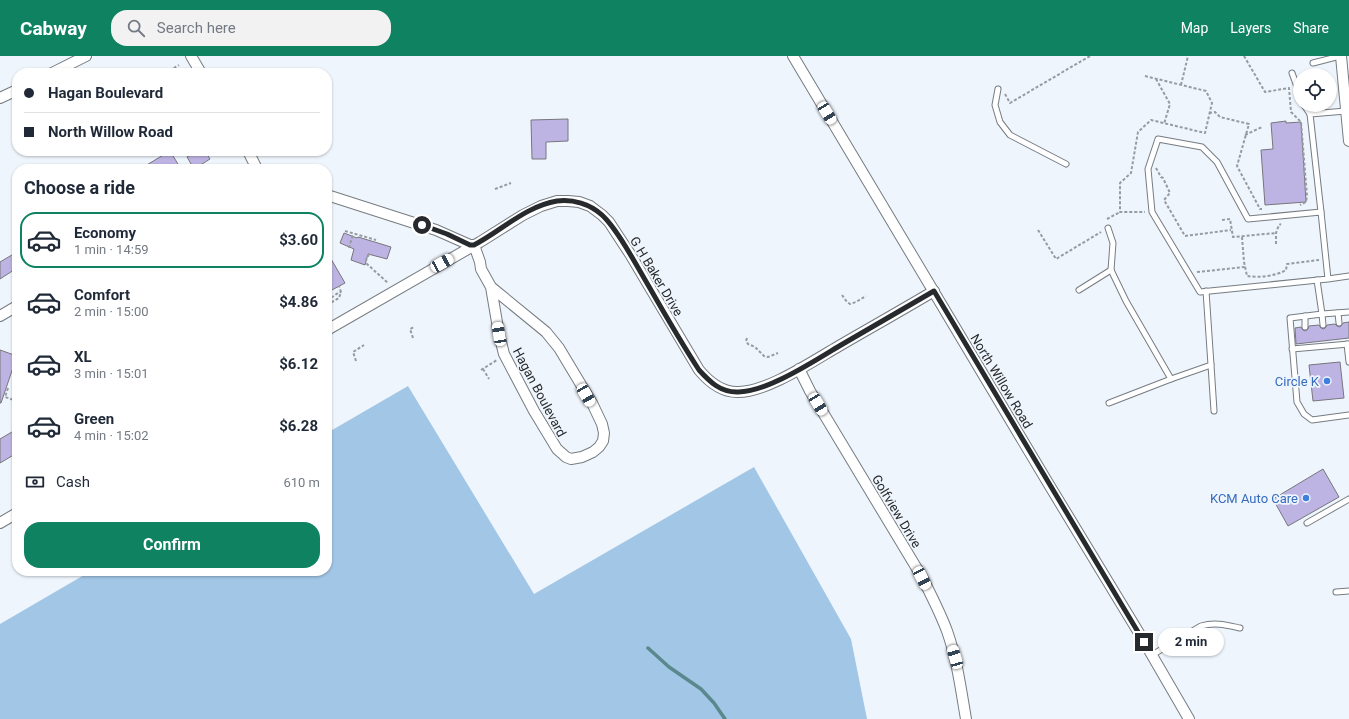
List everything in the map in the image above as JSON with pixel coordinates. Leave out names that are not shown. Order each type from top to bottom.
[{"type":"street","points":[[62,68],[86,56]]},
{"type":"street","points":[[191,56],[198,68]]},
{"type":"street","name":"North Willow Road","points":[[793,56],[1189,719]]},
{"type":"street","points":[[1341,56],[1349,141]]},
{"type":"street","points":[[0,98],[12,92]]},
{"type":"street","points":[[332,197],[436,230],[470,245],[474,245]]},
{"type":"street","name":"G H Baker Drive","points":[[332,327],[523,215],[541,206],[557,201],[579,202],[590,206],[609,222],[630,254],[699,370],[715,386],[732,392],[751,391],[772,383],[934,291]]},
{"type":"street","name":"Hagan Boulevard","points":[[474,245],[481,269],[491,287],[499,334],[505,356],[534,411],[557,449],[566,457],[571,459],[582,457],[593,452],[603,441],[604,433],[602,424],[559,348],[546,332],[491,287]]},
{"type":"street","points":[[0,316],[12,309]]},
{"type":"street","name":"Golfview Drive","points":[[799,369],[810,391],[922,578],[937,608],[947,631],[955,657],[966,719]]},
{"type":"street","points":[[0,523],[12,516]]},
{"type":"lane","points":[[1313,63],[1341,56]]},
{"type":"lane","points":[[998,89],[995,105],[1000,122],[1010,135],[1066,164]]},
{"type":"lane","points":[[1328,279],[1310,114],[1346,111]]},
{"type":"lane","points":[[1321,212],[1248,219],[1217,162],[1202,147],[1158,139],[1148,169],[1152,212],[1200,292],[1206,290],[1349,276]]},
{"type":"lane","points":[[1108,228],[1113,243],[1111,270],[1126,301],[1171,379]]},
{"type":"lane","points":[[1079,290],[1111,270]]},
{"type":"lane","points":[[1317,280],[1323,325]]},
{"type":"lane","points":[[1206,290],[1214,411]]},
{"type":"lane","points":[[1349,312],[1290,318],[1297,402],[1304,414],[1312,420],[1349,415]]},
{"type":"lane","points":[[1338,313],[1339,323]]},
{"type":"lane","points":[[1305,316],[1306,327]]},
{"type":"lane","points":[[1292,349],[1307,345],[1344,343],[1349,361]]},
{"type":"lane","points":[[1109,403],[1211,365]]},
{"type":"lane","points":[[1307,523],[1349,499]]},
{"type":"lane","points":[[1336,592],[1349,591]]},
{"type":"lane","points":[[1152,655],[1201,626],[1220,624],[1240,628]]},
{"type":"path","points":[[1004,93],[1010,103],[1090,56]]},
{"type":"path","points":[[1181,85],[1188,56]]},
{"type":"path","points":[[1244,56],[1265,92],[1289,88],[1291,112],[1300,122],[1306,202],[1301,205],[1294,206]]},
{"type":"path","points":[[174,68],[179,65]]},
{"type":"path","points":[[1156,79],[1170,104],[1164,124]]},
{"type":"path","points":[[1209,113],[1215,112],[1220,117],[1249,124],[1237,166],[1260,209],[1266,208]]},
{"type":"path","points":[[1246,136],[1262,127]]},
{"type":"path","points":[[1152,159],[1170,193],[1164,200],[1185,236],[1231,230]]},
{"type":"path","points":[[495,189],[511,183]]},
{"type":"path","points":[[1103,222],[1120,212]]},
{"type":"path","points":[[1222,220],[1230,219],[1232,237],[1276,233]]},
{"type":"path","points":[[1276,244],[1276,233],[1279,225],[1286,222]]},
{"type":"path","points":[[1038,230],[1056,259],[1108,228]]},
{"type":"path","points":[[345,231],[349,234],[376,240]]},
{"type":"path","points":[[349,248],[354,234]]},
{"type":"path","points":[[1242,236],[1247,276],[1252,277],[1280,274],[1286,270],[1287,264],[1326,260]]},
{"type":"path","points":[[369,254],[366,260],[367,264],[396,290]]},
{"type":"path","points":[[1188,272],[1245,267]]},
{"type":"path","points":[[339,286],[342,292]]},
{"type":"path","points":[[332,296],[342,292]]},
{"type":"path","points":[[332,302],[339,298],[342,292]]},
{"type":"path","points":[[842,295],[850,304],[866,296]]},
{"type":"path","points":[[413,338],[410,329],[414,327]]},
{"type":"path","points":[[747,338],[746,341],[748,344],[755,347],[764,356],[768,357],[778,353]]},
{"type":"path","points":[[356,361],[353,352],[364,345]]},
{"type":"path","points":[[489,379],[482,370],[505,356]]},
{"type":"path","points":[[8,388],[5,397],[12,399]]},
{"type":"shaded area","points":[[408,386],[534,594],[754,467],[851,639],[867,719],[0,719],[0,624],[82,576],[332,576],[332,430]]},
{"type":"building","points":[[568,119],[568,141],[546,142],[546,159],[532,159],[531,120]]},
{"type":"building","points":[[1286,121],[1286,123],[1301,122],[1306,202],[1265,205],[1261,150],[1273,149],[1271,123]]},
{"type":"building","points":[[162,156],[173,156],[178,164],[148,164]]},
{"type":"building","points":[[208,156],[210,159],[202,164],[191,164],[187,157]]},
{"type":"building","points":[[344,233],[391,247],[387,259],[368,254],[365,265],[351,260],[354,249],[340,243]]},
{"type":"building","points":[[12,255],[12,271],[0,279],[0,262]]},
{"type":"building","points":[[332,261],[345,283],[332,290]]},
{"type":"building","name":"Circle K","points":[[1349,322],[1349,338],[1296,344],[1295,328],[1301,327],[1305,331],[1309,326],[1319,325],[1324,329],[1327,325],[1335,324],[1340,327],[1343,323]]},
{"type":"building","points":[[0,350],[12,354],[12,371],[0,403]]},
{"type":"building","name":"Circle K","points":[[1340,362],[1344,398],[1313,401],[1309,365]]},
{"type":"building","points":[[12,432],[12,456],[0,463],[0,439]]},
{"type":"building","name":"KCM Auto Care","points":[[1323,469],[1339,497],[1288,526],[1273,499]]},
{"type":"waterway","points":[[648,648],[669,667],[701,689],[714,703],[725,719]]},
{"type":"place","name":"Circle K","points":[[1327,381]]},
{"type":"place","name":"KCM Auto Care","points":[[1306,498]]},
{"type":"route","points":[[422,225],[464,241],[470,245],[474,245],[523,215],[541,206],[557,201],[579,202],[590,206],[609,222],[630,254],[699,370],[715,386],[732,392],[751,391],[772,383],[934,291],[1144,642]]}]
